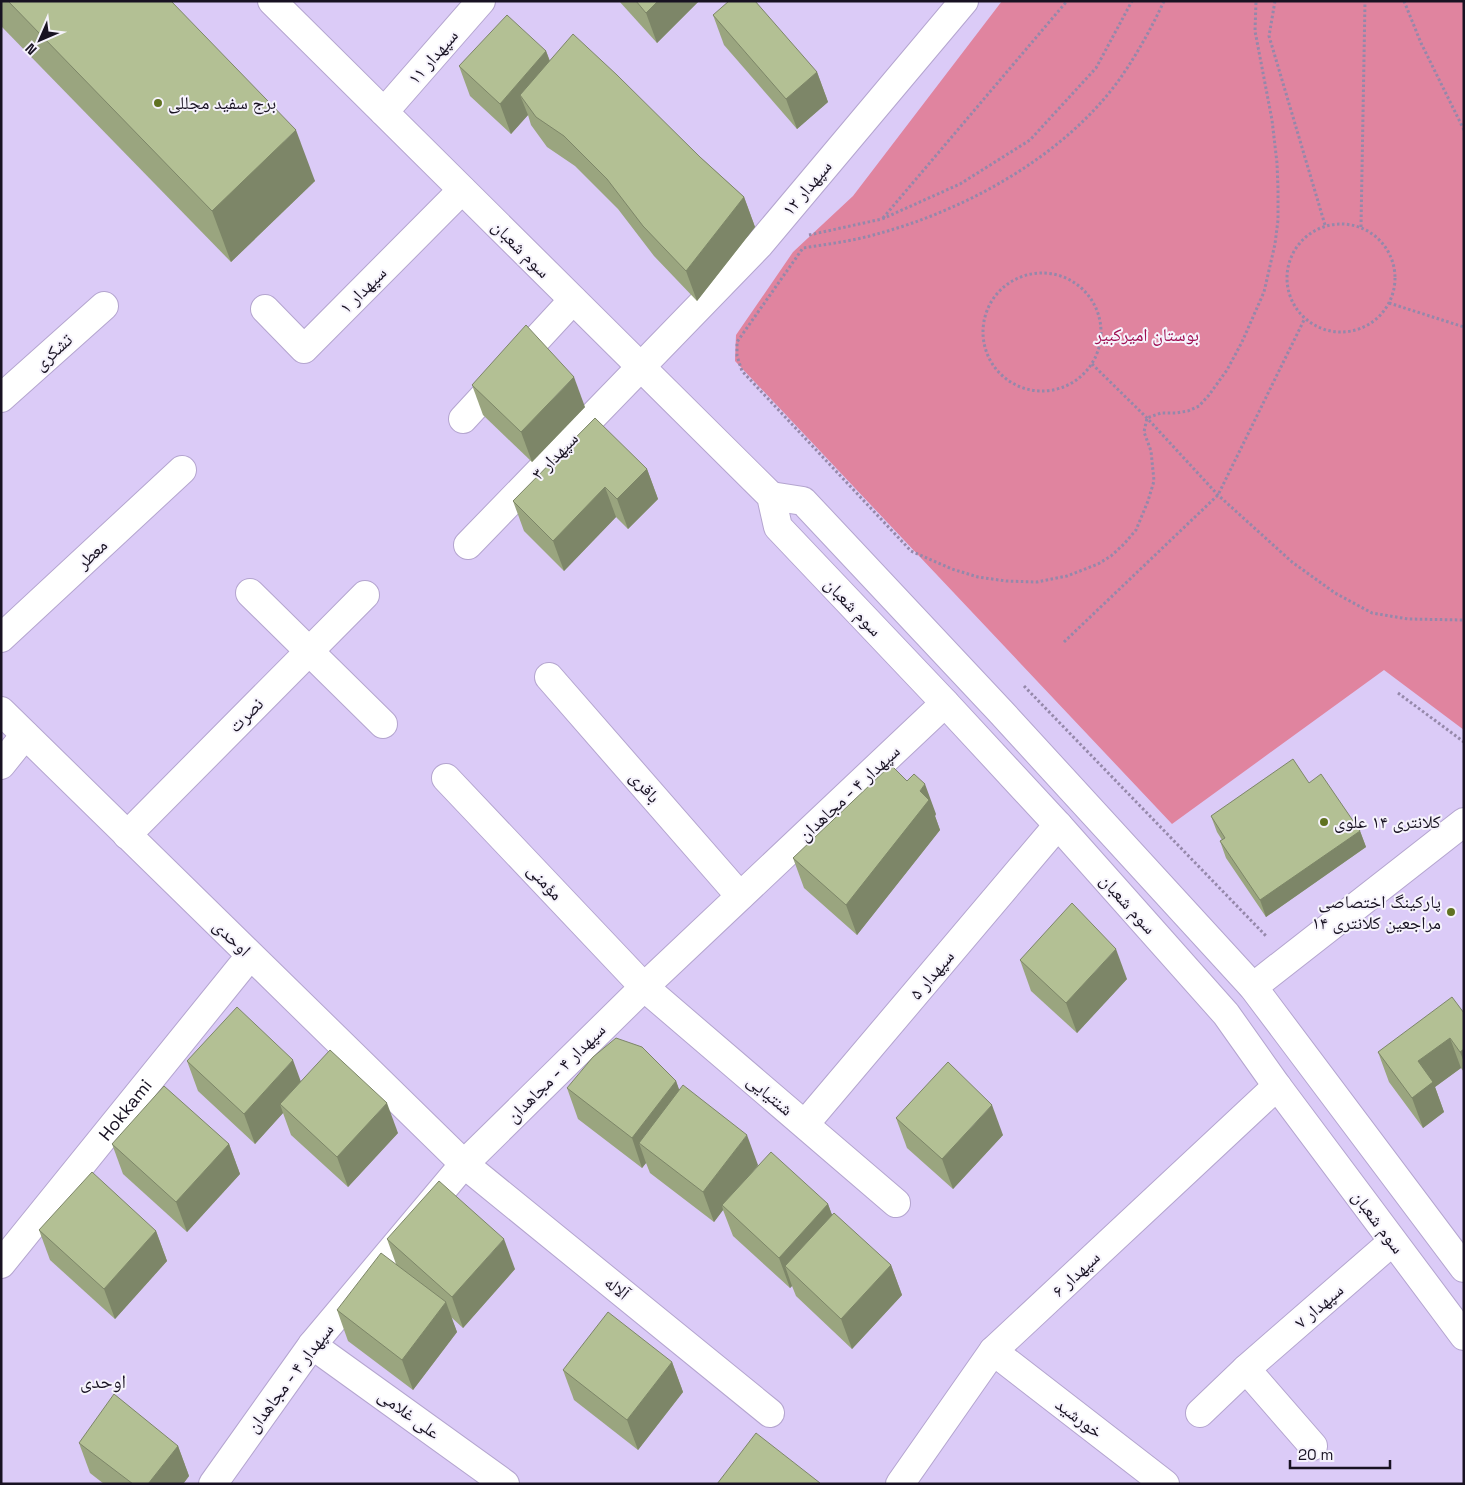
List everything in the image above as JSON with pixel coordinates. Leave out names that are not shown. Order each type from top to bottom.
[{"type":"street","name":"سوم شعبان","points":[[272,1],[771,496],[778,527],[1058,825],[1226,1014],[1392,1242],[1464,1336]]},
{"type":"street","name":"سپهدار ۱۱","points":[[384,112],[481,1]]},
{"type":"street","name":"سپهدار ۱۲","points":[[641,367],[759,245],[964,1]]},
{"type":"street","name":"سپهدار ۱","points":[[265,309],[304,349],[462,190]]},
{"type":"street","points":[[463,419],[573,300]]},
{"type":"street","name":"تشکری","points":[[1,398],[104,306]]},
{"type":"street","name":"سپهدار ۳","points":[[468,545],[641,367]]},
{"type":"street","name":"معطر","points":[[1,638],[182,470]]},
{"type":"street","name":"سوم شعبان","points":[[771,496],[803,501],[1001,712],[1253,987],[1464,1268]]},
{"type":"street","points":[[250,594],[383,724]]},
{"type":"street","name":"نصرت","points":[[127,835],[365,595]]},
{"type":"street","name":"باقری","points":[[550,677],[740,896]]},
{"type":"street","name":"سپهدار ۴ - مجاهدان","points":[[213,1484],[312,1344],[464,1164],[644,987],[945,703]]},
{"type":"street","name":"اوحدی","points":[[1,712],[464,1164]]},
{"type":"street","points":[[1,765],[25,735]]},
{"type":"street","name":"مؤمنی","points":[[446,778],[644,987]]},
{"type":"street","points":[[1253,987],[1464,822]]},
{"type":"street","name":"سپهدار ۵","points":[[805,1124],[1058,825]]},
{"type":"street","name":"Hokkami","points":[[1,1264],[250,956]]},
{"type":"street","name":"شنتیایی","points":[[644,987],[896,1203]]},
{"type":"street","name":"سپهدار ۶","points":[[900,1484],[993,1352],[1277,1086]]},
{"type":"street","name":"آلاله","points":[[464,1164],[770,1413]]},
{"type":"street","name":"سپهدار ۷","points":[[1200,1413],[1246,1370],[1392,1242]]},
{"type":"street","name":"علی غلامی","points":[[312,1344],[505,1484]]},
{"type":"street","name":"خورشید","points":[[993,1352],[1165,1484]]},
{"type":"street","points":[[1246,1370],[1313,1446]]},
{"type":"path","points":[[882,219],[1067,1]]},
{"type":"path","points":[[806,235],[882,219],[960,184],[1030,140],[1096,68],[1132,1]]},
{"type":"path","points":[[1147,418],[1144,432],[1151,451],[1154,481],[1136,530],[1124,544],[1111,556],[1098,564],[1067,576],[1054,579],[1006,582],[952,569],[911,551],[742,371],[737,356],[737,342],[803,248],[850,241],[878,234],[959,205],[1012,175],[1054,146],[1097,106],[1118,81],[1135,55],[1164,1]]},
{"type":"path","points":[[1147,418],[1161,412],[1176,413],[1188,411],[1199,406],[1227,370],[1242,342],[1264,292],[1276,236],[1278,190],[1272,120],[1255,31],[1256,1]]},
{"type":"path","points":[[1275,1],[1269,36],[1325,225]]},
{"type":"path","points":[[1361,227],[1365,1]]},
{"type":"path","points":[[1404,1],[1420,44],[1464,130]]},
{"type":"path","points":[[1343,224],[1361,227],[1376,237],[1388,251],[1394,267],[1395,286],[1389,303],[1380,316],[1366,326],[1351,332],[1334,332],[1318,327],[1305,318],[1294,305],[1288,290],[1287,274],[1290,257],[1298,244],[1310,232],[1325,225],[1343,224]]},
{"type":"path","points":[[1033,273],[1050,273],[1066,278],[1080,287],[1091,300],[1099,315],[1101,332],[1098,349],[1092,364],[1081,377],[1067,386],[1050,390],[1034,390],[1017,386],[1003,376],[992,364],[985,349],[982,332],[985,315],[992,300],[1002,287],[1017,278],[1033,273]]},
{"type":"path","points":[[1389,303],[1464,327]]},
{"type":"path","points":[[1064,642],[1218,496],[1305,318]]},
{"type":"path","points":[[1092,364],[1147,418],[1218,496],[1292,562],[1334,593],[1372,613],[1408,619],[1464,620]]},
{"type":"path","points":[[1024,686],[1288,959]]},
{"type":"path","points":[[1398,693],[1464,742]]},
{"type":"green space","name":"بوستان امیرکبیر","points":[[1002,1],[1464,1],[1464,730],[1384,670],[1172,824],[735,361],[736,335],[793,252],[853,196]]},
{"type":"building","name":"برج سفید مجللی","points":[[8,1],[171,1],[296,130],[212,211]]},
{"type":"building","points":[[636,1],[658,1],[646,13]]},
{"type":"building","points":[[729,1],[755,1],[817,72],[786,99],[713,15]]},
{"type":"building","points":[[507,15],[546,51],[500,104],[459,66]]},
{"type":"building","points":[[573,34],[744,197],[686,271],[643,226],[607,179],[564,136],[536,117],[520,95]]},
{"type":"building","points":[[526,325],[574,377],[521,432],[472,385]]},
{"type":"building","points":[[595,418],[647,469],[617,499],[605,487],[553,541],[513,501]]},
{"type":"building","points":[[1293,759],[1309,783],[1321,774],[1360,831],[1260,900],[1220,841],[1225,838],[1211,816]]},
{"type":"building","points":[[891,765],[907,781],[914,774],[925,784],[920,791],[929,800],[846,905],[793,858]]},
{"type":"building","points":[[1072,903],[1116,949],[1066,1003],[1020,960]]},
{"type":"building","points":[[1452,997],[1464,1013],[1464,1049],[1460,1052],[1450,1038],[1418,1061],[1433,1082],[1412,1098],[1378,1052]]},
{"type":"building","points":[[237,1007],[293,1060],[244,1114],[187,1061]]},
{"type":"building","points":[[616,1038],[642,1047],[676,1081],[632,1138],[567,1088],[593,1057]]},
{"type":"building","points":[[330,1050],[387,1103],[337,1157],[280,1104]]},
{"type":"building","points":[[948,1062],[992,1105],[942,1159],[896,1118]]},
{"type":"building","points":[[683,1085],[747,1135],[703,1192],[639,1143]]},
{"type":"building","points":[[164,1086],[229,1144],[176,1202],[112,1144]]},
{"type":"building","points":[[771,1152],[828,1204],[779,1258],[722,1205]]},
{"type":"building","points":[[92,1172],[156,1231],[104,1289],[39,1230]]},
{"type":"building","points":[[439,1181],[504,1239],[452,1297],[387,1239]]},
{"type":"building","points":[[834,1213],[891,1265],[841,1319],[785,1266]]},
{"type":"building","points":[[381,1253],[446,1302],[402,1360],[337,1310]]},
{"type":"building","points":[[608,1312],[672,1362],[627,1420],[563,1370]]},
{"type":"building","points":[[114,1394],[178,1446],[148,1484],[133,1484],[79,1443]]},
{"type":"building","points":[[756,1433],[820,1483],[820,1484],[717,1484]]},
{"type":"place","name":"برج سفید مجللی","points":[[158,103]]},
{"type":"place","name":"کلانتری ۱۴ علوی","points":[[1324,822]]},
{"type":"place","name":"پارکینگ اختصاصی مراجعین کلانتری ۱۴","points":[[1451,912]]},
{"type":"district","name":"اوحدی","points":[[103,1381]]}]
